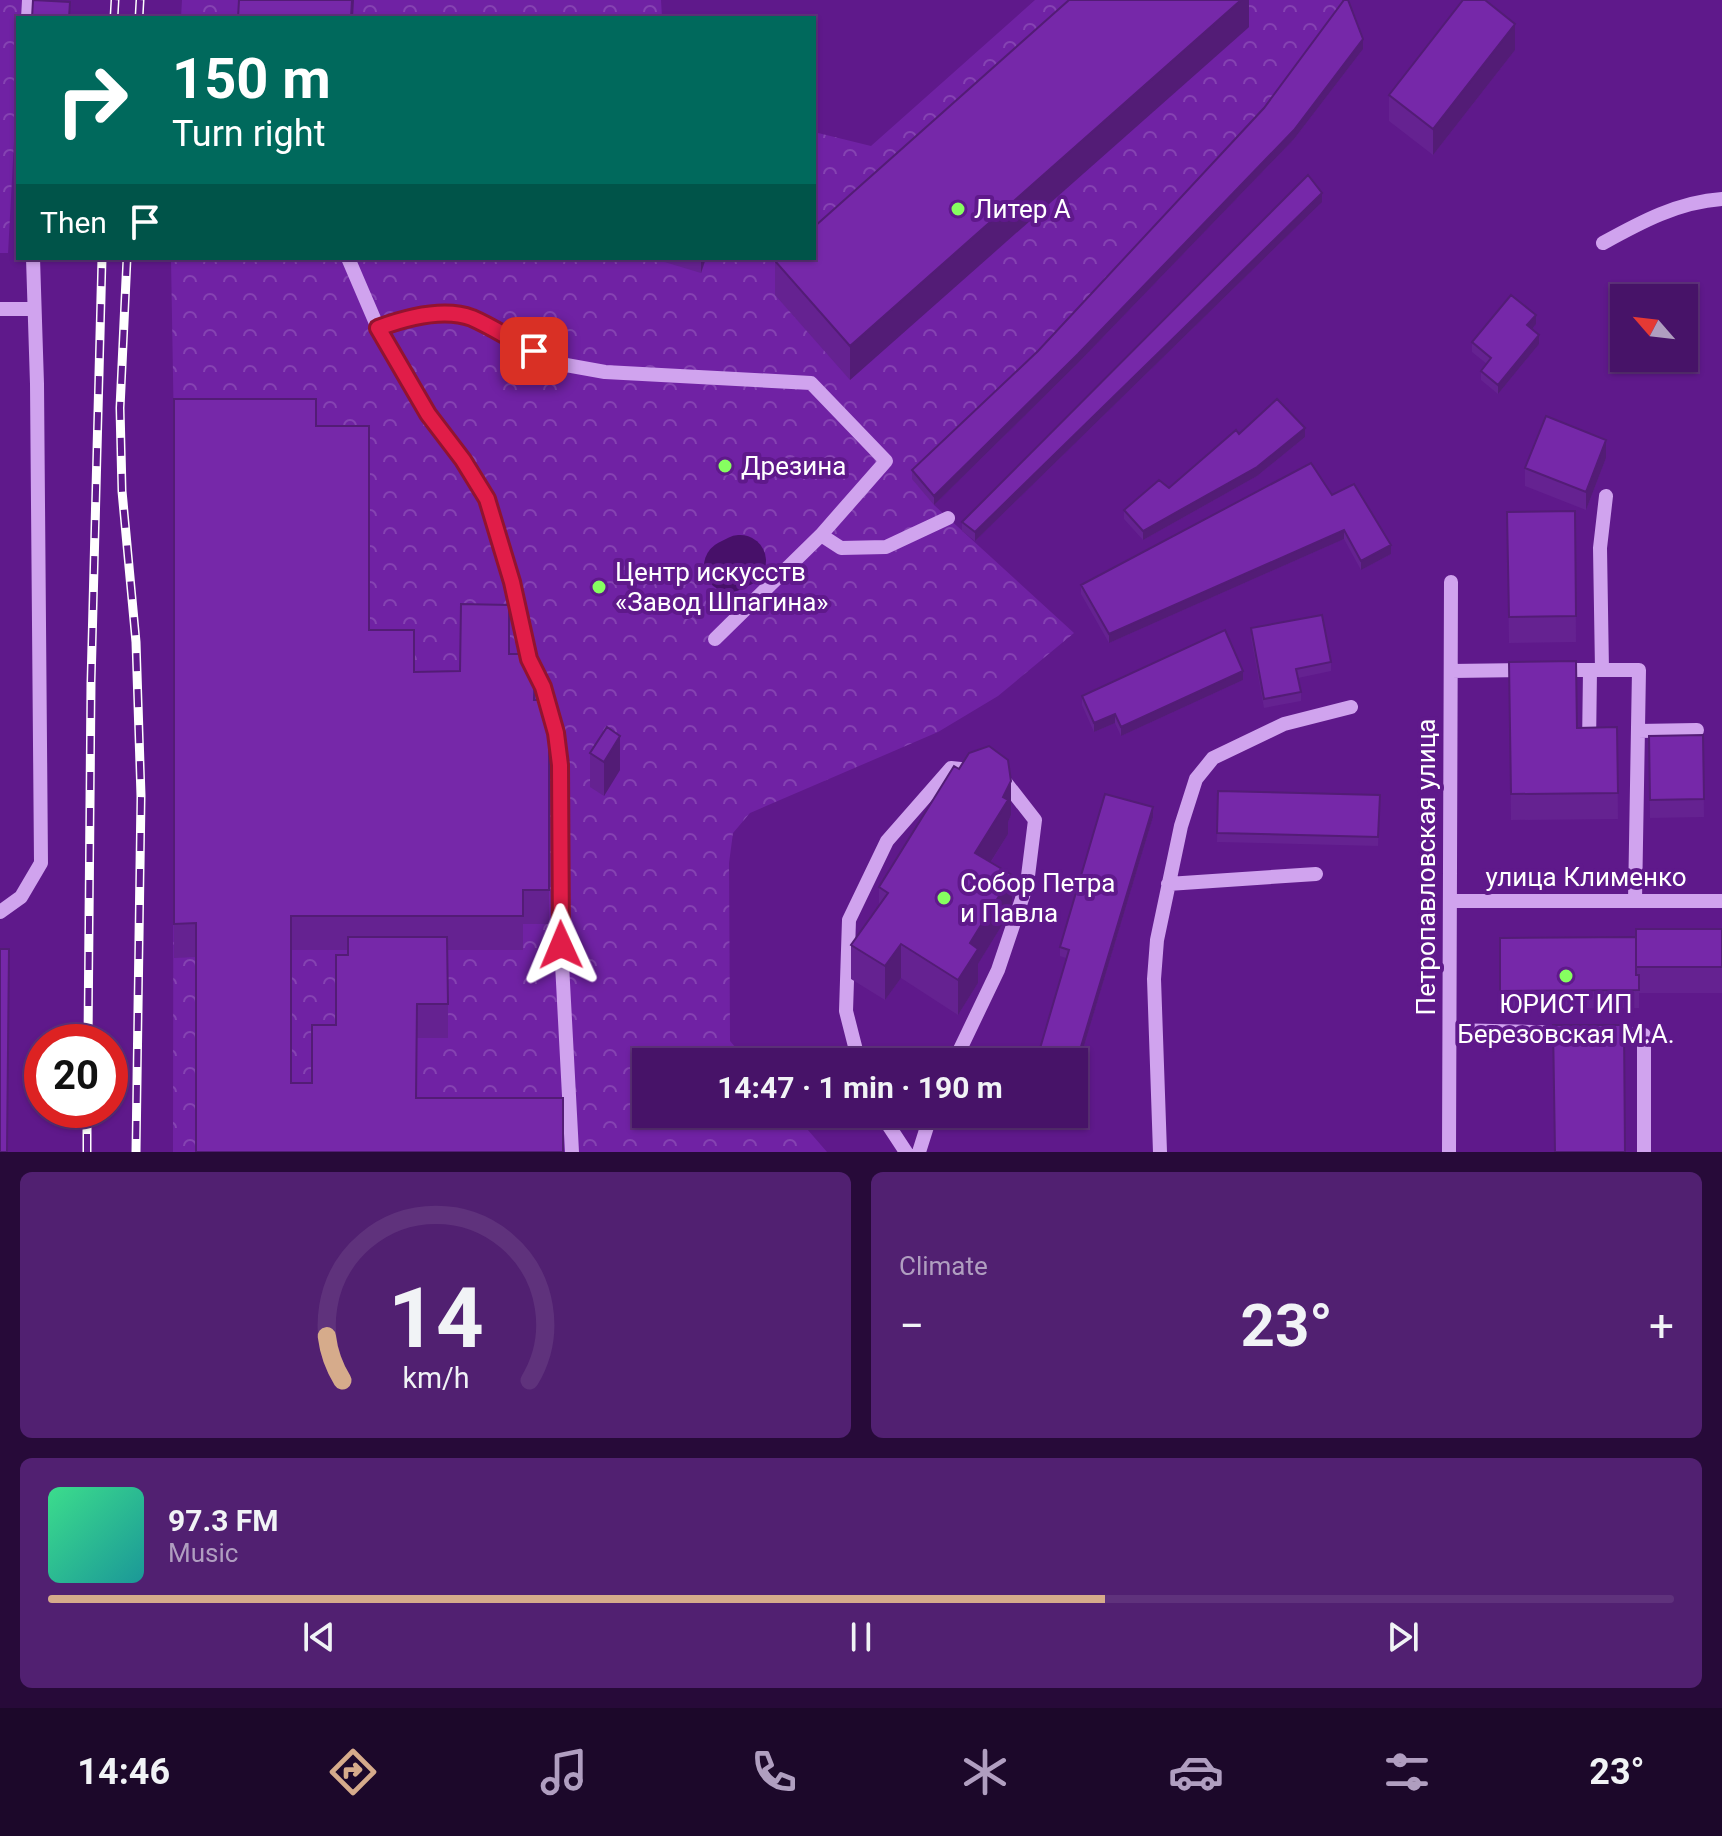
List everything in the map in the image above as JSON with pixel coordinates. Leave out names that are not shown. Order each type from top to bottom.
[{"type":"street","points":[[1603,243],[1654,216],[1699,201],[1722,199]]},
{"type":"street","points":[[0,912],[21,897],[41,863],[33,260]]},
{"type":"street","points":[[349,260],[378,328],[428,414],[463,460],[487,499],[512,582],[529,659],[543,687],[556,733],[560,765],[561,945],[572,1152]]},
{"type":"street","points":[[0,309],[34,309]]},
{"type":"street","points":[[378,328],[404,319],[435,315],[469,317],[555,363],[605,372],[811,383],[886,461],[821,535],[715,639]]},
{"type":"street","points":[[1589,747],[1596,670],[1600,548],[1606,496]]},
{"type":"street","points":[[821,535],[841,548],[886,547],[948,518]]},
{"type":"street","name":"Петропавловская улица","points":[[1449,1152],[1451,582]]},
{"type":"street","points":[[1451,671],[1639,670],[1635,901]]},
{"type":"street","points":[[1160,1152],[1154,979],[1157,940],[1181,826],[1196,779],[1213,758],[1284,724],[1351,707]]},
{"type":"street","points":[[1638,731],[1697,730]]},
{"type":"street","points":[[855,1048],[846,1011],[849,920],[887,841],[951,768],[999,774],[1035,820],[1027,884],[998,970],[961,1048]]},
{"type":"street","points":[[1168,884],[1316,874]]},
{"type":"street","name":"улица Клименко","points":[[1450,901],[1722,901]]},
{"type":"street","points":[[1450,1030],[1644,1035],[1644,1152]]},
{"type":"street","points":[[890,1128],[906,1152]]},
{"type":"street","points":[[919,1152],[927,1128]]},
{"type":"green space","points":[[0,0],[22,0],[21,16],[16,16],[16,104],[8,253],[0,253]]},
{"type":"green space","points":[[182,0],[661,0],[662,16],[181,16]]},
{"type":"green space","name":"Центр искусств «Завод Шпагина»","points":[[1035,0],[1342,0],[1347,5],[1264,117],[934,505],[1074,633],[998,696],[938,732],[750,813],[733,833],[729,863],[730,1041],[736,1048],[632,1048],[632,1128],[806,1128],[827,1152],[173,1152],[174,433],[171,260],[816,260],[816,132],[871,146]]},
{"type":"building","points":[[33,0],[70,2],[69,16],[32,16]]},
{"type":"building","points":[[239,0],[352,0],[351,16],[238,16]]},
{"type":"building","name":"Литер А","points":[[1069,0],[1241,0],[850,346],[775,261],[816,260],[816,225]]},
{"type":"building","points":[[1344,0],[1348,0],[1363,39],[1294,130],[1078,354],[934,496],[912,470],[1038,351],[1264,108]]},
{"type":"building","points":[[1463,0],[1485,0],[1515,24],[1433,129],[1389,95]]},
{"type":"building","points":[[1308,175],[1322,193],[975,532],[962,522]]},
{"type":"building","points":[[1511,295],[1536,315],[1527,325],[1539,335],[1498,385],[1481,371],[1491,358],[1472,342]]},
{"type":"building","points":[[174,399],[316,399],[316,426],[369,426],[369,630],[414,630],[414,672],[460,671],[461,604],[509,605],[509,654],[535,654],[534,700],[549,700],[549,890],[523,890],[523,916],[291,916],[291,1083],[312,1083],[312,1025],[336,1025],[336,955],[348,955],[348,937],[447,937],[448,1004],[417,1004],[416,1098],[563,1098],[563,1152],[196,1152],[196,923],[174,924]]},
{"type":"building","points":[[1277,399],[1305,428],[1257,467],[1143,531],[1124,510],[1159,480],[1169,488],[1236,430],[1239,434]]},
{"type":"building","points":[[1546,416],[1606,440],[1586,492],[1525,468]]},
{"type":"building","points":[[1311,463],[1332,495],[1354,484],[1391,545],[1361,561],[1344,530],[1109,634],[1081,585]]},
{"type":"building","points":[[1575,511],[1576,616],[1509,617],[1507,512]]},
{"type":"building","points":[[1322,615],[1331,662],[1296,669],[1301,692],[1264,699],[1251,628]]},
{"type":"building","points":[[1225,630],[1243,671],[1121,727],[1115,714],[1094,723],[1082,696]]},
{"type":"building","points":[[1576,661],[1577,728],[1617,727],[1618,793],[1511,794],[1509,662]]},
{"type":"building","points":[[607,727],[620,736],[604,762],[590,753]]},
{"type":"building","points":[[1703,735],[1704,799],[1650,800],[1649,736]]},
{"type":"building","name":"Собор Петра и Павла","points":[[989,746],[1008,760],[1011,781],[1003,797],[1008,800],[975,853],[1012,875],[970,943],[978,949],[958,980],[901,944],[885,966],[851,945],[888,893],[879,887],[954,766],[959,769],[969,753]]},
{"type":"building","points":[[1218,791],[1380,795],[1378,837],[1217,833]]},
{"type":"building","points":[[1105,794],[1153,807],[1081,1048],[1040,1048],[1069,950],[1060,947]]},
{"type":"building","points":[[1636,929],[1722,929],[1722,967],[1636,967]]},
{"type":"building","points":[[1636,937],[1639,990],[1500,991],[1500,938]]},
{"type":"building","points":[[0,949],[9,949],[7,1152],[0,1152]]},
{"type":"building","points":[[1553,1025],[1624,1025],[1625,1152],[1555,1152]]},
{"type":"waterway","points":[[730,566],[740,561]]},
{"type":"railway","points":[[114,16],[115,0]]},
{"type":"railway","points":[[139,16],[140,0]]},
{"type":"railway","points":[[88,1024],[91,683],[102,260]]},
{"type":"railway","points":[[127,260],[120,408],[122,491],[136,642],[141,796],[136,1152]]},
{"type":"railway","points":[[87,1128],[87,1152]]},
{"type":"place","name":"Литер А","points":[[958,209]]},
{"type":"place","name":"Дрезина","points":[[725,466]]},
{"type":"place","name":"Центр искусств «Завод Шпагина»","points":[[599,587]]},
{"type":"place","name":"Собор Петра и Павла","points":[[944,898]]},
{"type":"place","name":"ЮРИСТ ИП Березовская М.А.","points":[[1566,976]]},
{"type":"route","points":[[534,351],[469,317],[435,315],[404,319],[378,328],[428,414],[463,460],[487,499],[512,582],[529,659],[543,687],[556,733],[560,765],[561,945]]}]
